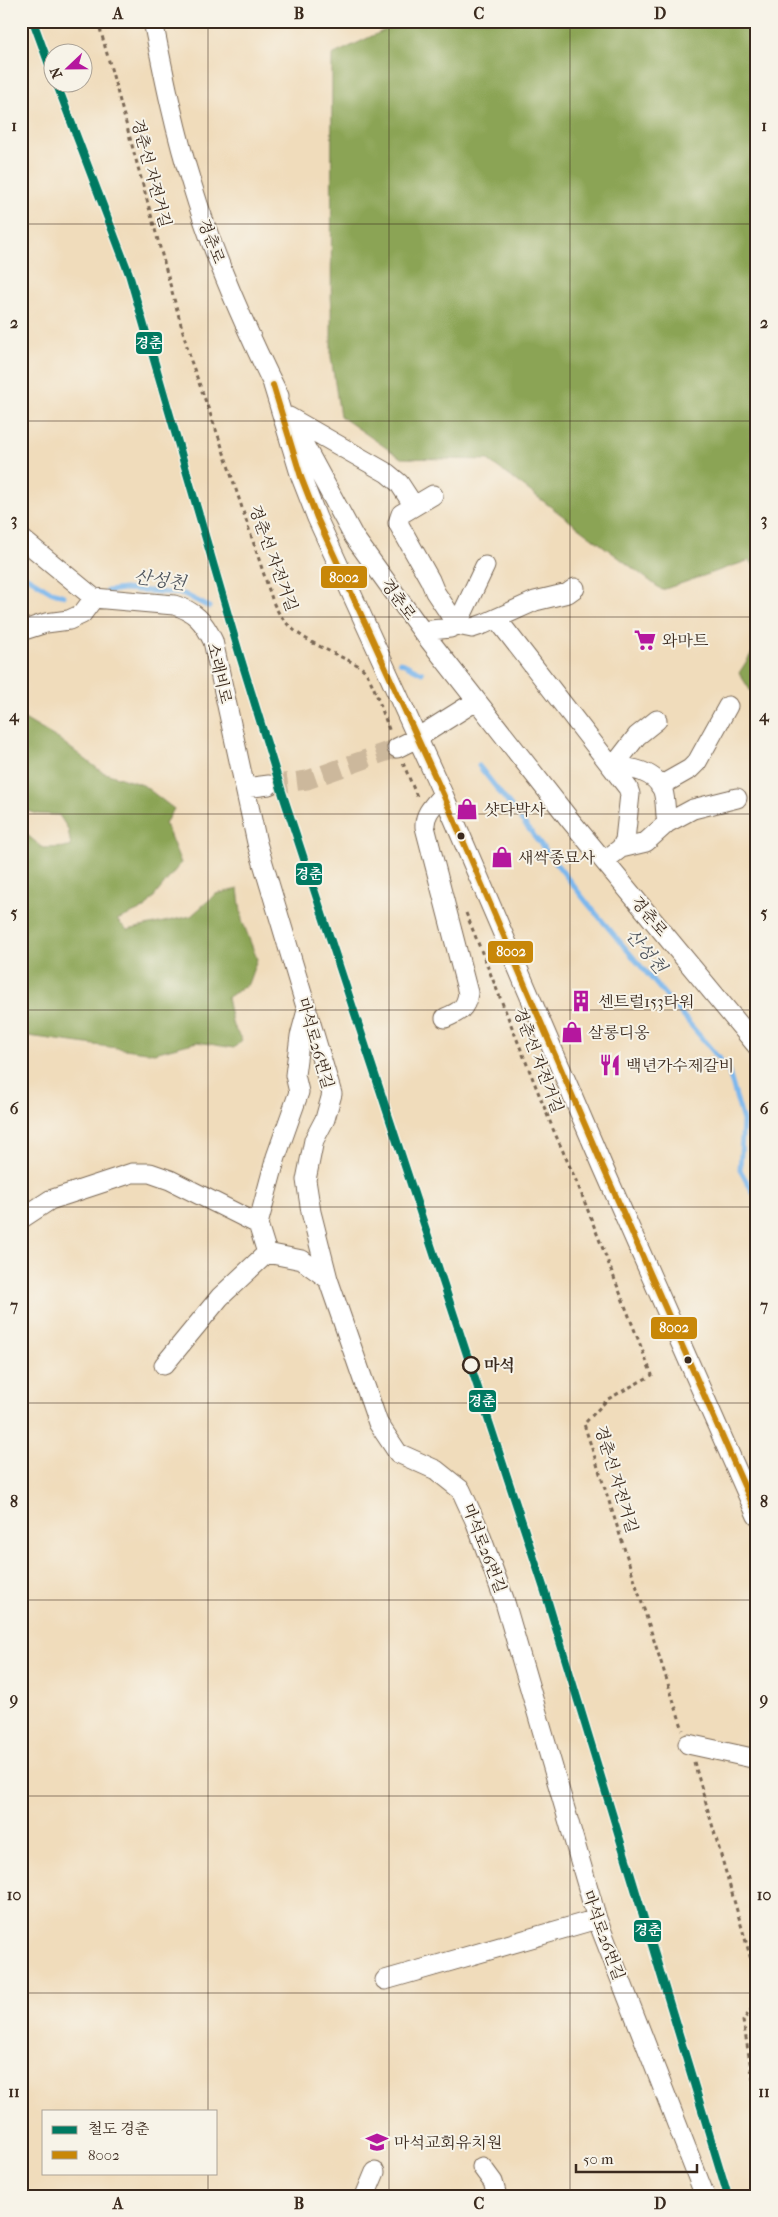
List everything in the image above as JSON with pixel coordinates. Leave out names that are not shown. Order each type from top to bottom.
[{"type":"street","name":"경춘로","points":[[153,21],[171,105],[202,217],[241,317],[273,386],[354,537],[422,631],[476,700],[604,861],[757,1046]]},
{"type":"street","points":[[273,386],[301,477],[341,573],[443,794],[603,1166],[757,1516]]},
{"type":"street","points":[[289,417],[387,472],[399,482],[414,506]]},
{"type":"street","points":[[434,495],[399,516],[400,528],[454,627]]},
{"type":"street","points":[[341,573],[354,537]]},
{"type":"street","points":[[21,538],[94,598],[82,614],[69,620],[46,623],[21,631]]},
{"type":"street","points":[[454,627],[485,566]]},
{"type":"street","points":[[422,631],[454,627],[472,628],[497,619],[535,600],[568,593],[575,588]]},
{"type":"street","name":"소래비로","points":[[94,598],[174,605],[198,616],[213,641],[245,788]]},
{"type":"street","points":[[497,619],[625,782],[630,794],[625,840],[621,848]]},
{"type":"street","points":[[397,748],[417,738],[476,700]]},
{"type":"street","points":[[660,786],[690,769],[697,762],[728,706]]},
{"type":"street","points":[[613,767],[637,736],[657,720]]},
{"type":"street","points":[[613,767],[636,768],[656,781],[663,792],[667,823]]},
{"type":"street","points":[[245,788],[269,785]]},
{"type":"street","name":"마석로26번길","points":[[245,788],[257,843],[286,935],[306,1014],[332,1094],[325,1119],[314,1140],[306,1180],[311,1212],[328,1279],[378,1423],[398,1453],[436,1470],[461,1490],[476,1523],[504,1599],[597,1919],[705,2196]]},
{"type":"street","points":[[443,794],[426,817],[425,827],[468,993],[464,1008],[458,1013],[445,1018]]},
{"type":"street","points":[[604,861],[621,848],[646,842],[667,823],[694,809],[737,798]]},
{"type":"street","points":[[268,1253],[258,1224],[276,1157],[298,1092],[295,1075],[300,1036],[306,1014]]},
{"type":"street","points":[[21,1219],[50,1200],[132,1174],[150,1173],[170,1180],[258,1224]]},
{"type":"street","points":[[268,1253],[302,1260],[328,1279]]},
{"type":"street","points":[[164,1365],[220,1297],[268,1253]]},
{"type":"street","points":[[688,1744],[752,1758],[757,1761]]},
{"type":"street","points":[[385,1980],[597,1919]]},
{"type":"street","points":[[482,2167],[493,2182],[497,2196]]},
{"type":"street","points":[[365,2196],[375,2172]]},
{"type":"path","name":"경춘선 자전거길","points":[[98,21],[191,362],[219,438],[276,608],[285,623],[304,639],[357,664],[366,672],[426,817]]},
{"type":"path","name":"경춘선 자전거길","points":[[463,906],[581,1194],[652,1375],[608,1399],[584,1424],[688,1744],[757,1980]]},
{"type":"path","points":[[757,2001],[743,2021],[757,2103]]},
{"type":"green space","points":[[404,21],[757,21],[757,571],[750,560],[662,590],[488,460],[401,458],[340,416],[331,357],[332,55]]},
{"type":"green space","points":[[757,645],[757,701],[739,673]]},
{"type":"green space","points":[[21,717],[60,740],[102,772],[143,785],[174,809],[165,823],[181,863],[145,908],[117,920],[127,930],[191,916],[216,894],[238,889],[242,920],[257,959],[248,984],[227,998],[233,1026],[242,1040],[234,1048],[197,1042],[154,1053],[21,1035],[21,830],[43,848],[71,847],[68,829],[59,815],[37,814],[21,808]]},
{"type":"waterway","name":"산성천","points":[[21,573],[50,591],[64,596]]},
{"type":"waterway","name":"산성천","points":[[107,591],[124,589],[184,594],[209,607]]},
{"type":"waterway","name":"산성천","points":[[400,662],[422,673]]},
{"type":"waterway","name":"산성천","points":[[479,766],[588,904],[728,1069],[743,1121],[740,1170],[757,1199]]},
{"type":"tunnel","points":[[269,785],[307,780],[397,748]]},
{"type":"rail line","name":"경춘","points":[[33,21],[42,46]]},
{"type":"rail line","name":"경춘","points":[[60,92],[129,274],[240,656],[282,792],[545,1592],[728,2196]]},
{"type":"transit line","name":"8002","points":[[273,385],[301,477],[317,518],[443,794],[603,1167],[757,1515]]},
{"type":"place","name":"와마트","points":[[645,640]]},
{"type":"place","name":"샷다박사","points":[[467,809]]},
{"type":"place","name":"새싹종묘사","points":[[502,857]]},
{"type":"place","name":"센트럴153타워","points":[[581,1001]]},
{"type":"place","name":"살롱디옹","points":[[572,1032]]},
{"type":"place","name":"백년가수제갈비","points":[[610,1065]]},
{"type":"place","name":"마석","points":[[471,1365]]},
{"type":"place","name":"마석교회유치원","points":[[377,2142]]}]
